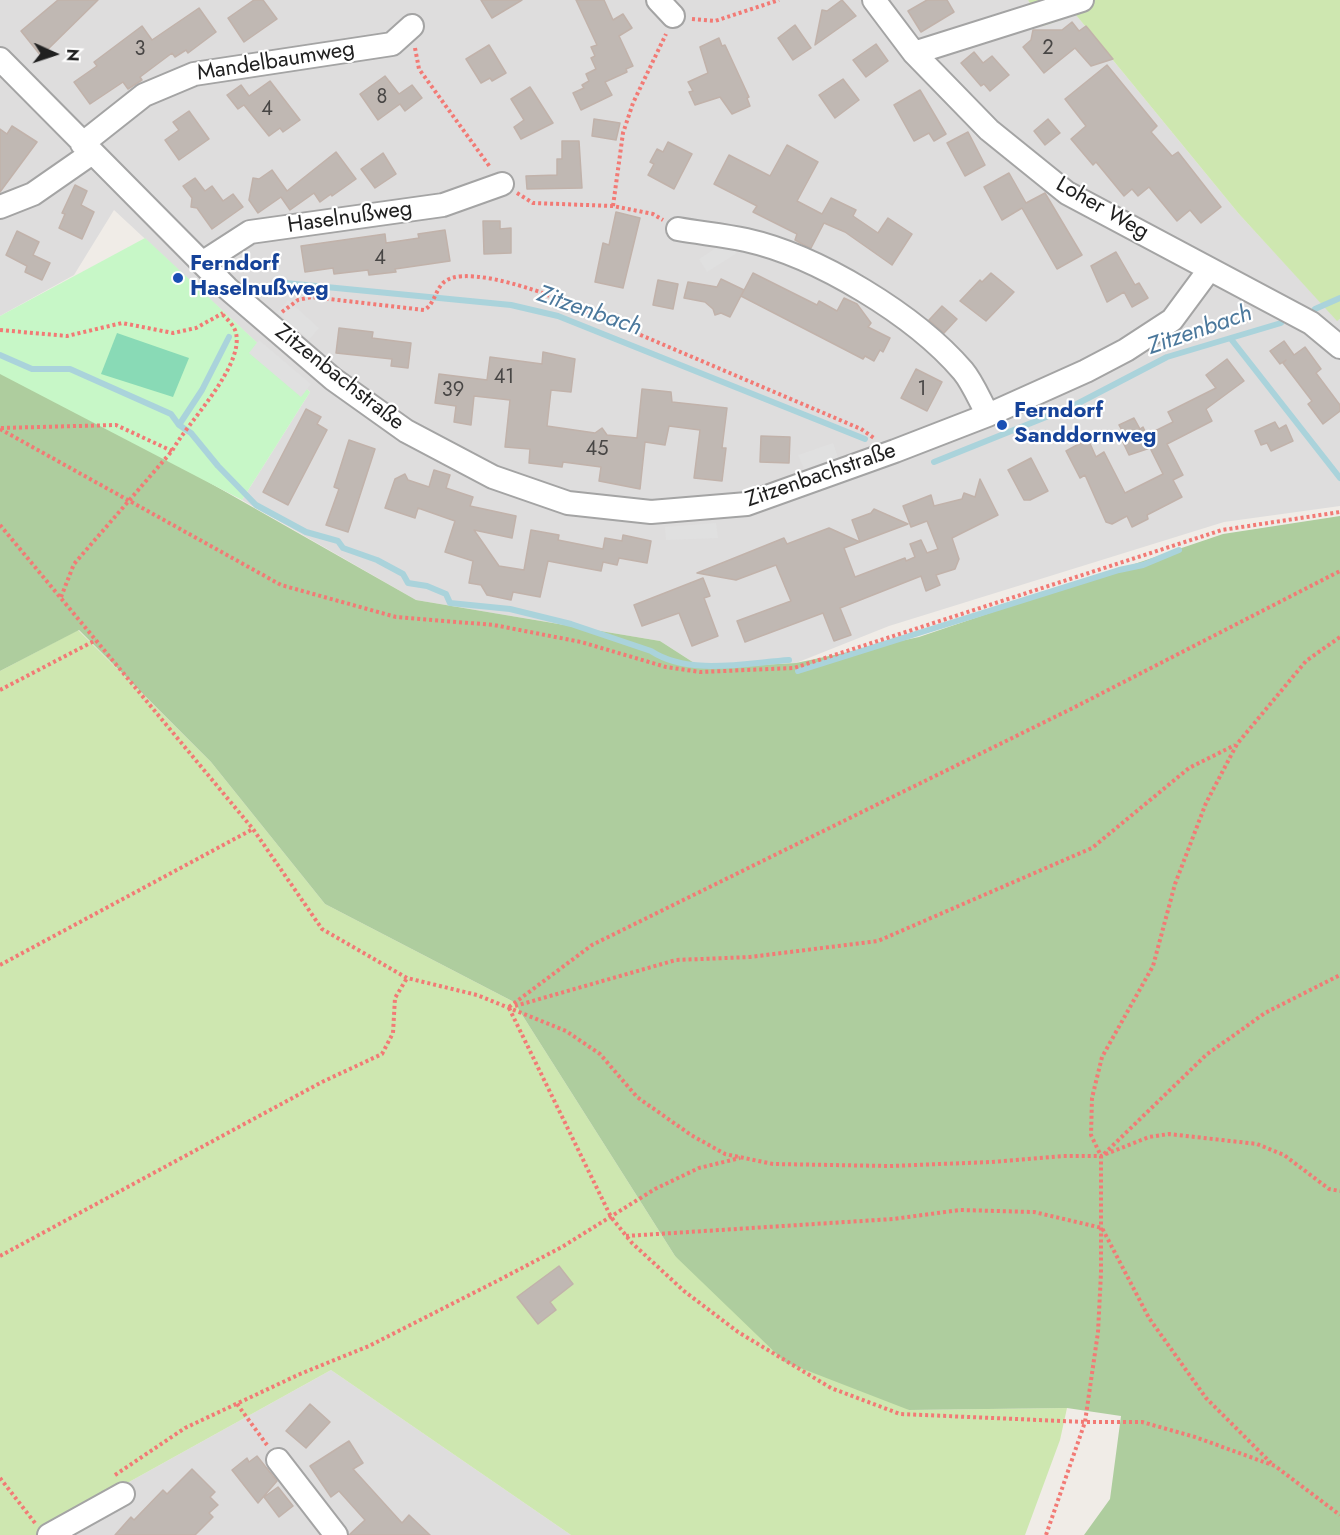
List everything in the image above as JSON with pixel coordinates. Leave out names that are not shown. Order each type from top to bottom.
[{"type":"street","points":[[658,0],[673,16]]},
{"type":"street","name":"Loher Weg","points":[[874,0],[914,53],[989,130],[1067,193],[1311,323],[1340,347]]},
{"type":"street","points":[[914,53],[1082,0]]},
{"type":"street","name":"Mandelbaumweg","points":[[0,207],[33,194],[87,148],[144,94],[194,74],[392,44],[412,26]]},
{"type":"street","name":"Zitzenbachstraße","points":[[0,59],[239,298],[333,379],[406,431],[493,477],[568,503],[651,512],[747,504],[895,451],[988,415],[1086,371],[1172,320],[1209,270]]},
{"type":"street","name":"Haselnußweg","points":[[202,262],[250,232],[443,205],[502,184]]},
{"type":"street","points":[[678,229],[747,240],[807,262],[879,300],[932,338],[964,373],[988,415]]},
{"type":"street","points":[[278,1460],[336,1535]]},
{"type":"street","points":[[45,1532],[115,1487]]},
{"type":"path","points":[[613,206],[623,133],[633,103],[673,16],[715,21],[779,0]]},
{"type":"path","points":[[412,26],[419,69],[502,184],[533,203],[613,206],[652,214],[678,229]]},
{"type":"path","points":[[270,325],[286,307],[298,300],[312,297],[424,310],[429,308],[442,284],[453,277],[477,277],[540,292],[861,429],[895,451]]},
{"type":"path","points":[[0,330],[67,336],[122,323],[173,333],[196,328],[222,314],[239,298]]},
{"type":"path","points":[[61,597],[74,564],[172,451],[181,435],[206,406],[233,358],[236,333],[222,314]]},
{"type":"path","points":[[0,428],[116,425],[172,451]]},
{"type":"path","points":[[0,428],[130,498],[281,585],[396,617],[494,625],[580,642],[666,667],[700,672],[794,668],[1222,530],[1340,512]]},
{"type":"path","points":[[0,525],[253,829],[322,929],[407,978],[477,995],[566,1031],[600,1054],[637,1097],[691,1135],[725,1154],[773,1164],[890,1166],[1101,1156],[1149,1137],[1170,1134],[1232,1139],[1257,1144],[1284,1155],[1329,1189],[1340,1191]]},
{"type":"path","points":[[508,1008],[592,945],[1073,708],[1340,571]]},
{"type":"path","points":[[1046,1535],[1085,1422],[1098,1332],[1102,1228],[1101,1156],[1091,1135],[1092,1098],[1102,1057],[1153,966],[1175,884],[1202,813],[1237,744],[1306,661],[1340,637]]},
{"type":"path","points":[[0,690],[96,640]]},
{"type":"path","points":[[508,1008],[676,960],[750,957],[878,941],[1092,848],[1189,768],[1237,744]]},
{"type":"path","points":[[0,965],[253,829]]},
{"type":"path","points":[[1101,1156],[1206,1055],[1265,1013],[1340,975]]},
{"type":"path","points":[[0,1256],[312,1088],[382,1053],[393,1033],[394,998],[407,978]]},
{"type":"path","points":[[508,1008],[611,1217],[626,1236],[684,1291],[733,1328],[831,1388],[900,1414],[1085,1422],[1142,1422],[1195,1437],[1275,1467]]},
{"type":"path","points":[[115,1487],[185,1428],[300,1374],[379,1341],[562,1247],[655,1189],[699,1168],[742,1157]]},
{"type":"path","points":[[626,1236],[893,1218],[960,1210],[1034,1212],[1102,1228],[1149,1318],[1206,1398],[1275,1467],[1340,1515]]},
{"type":"path","points":[[237,1404],[278,1460]]},
{"type":"path","points":[[0,1479],[45,1532]]},
{"type":"shaded area","points":[[0,0],[1028,0],[1043,26],[1076,15],[1239,214],[1337,320],[1340,319],[1340,506],[1224,522],[889,626],[796,663],[702,668],[660,641],[416,600],[242,500],[310,392],[114,210],[74,275],[0,316]]},
{"type":"shaded area","points":[[728,240],[737,253],[707,272],[699,259]]},
{"type":"shaded area","points":[[288,300],[319,328],[309,340],[277,312]]},
{"type":"shaded area","points":[[259,340],[311,384],[301,397],[249,353]]},
{"type":"shaded area","points":[[833,443],[838,458],[804,469],[798,455]]},
{"type":"shaded area","points":[[716,523],[718,538],[666,540],[665,527]]},
{"type":"shaded area","points":[[331,1370],[571,1535],[42,1535],[129,1482]]},
{"type":"green space","points":[[1028,0],[1340,0],[1340,319],[1337,321],[1239,214],[1076,15],[1043,26]]},
{"type":"green space","points":[[145,238],[310,392],[242,500],[0,374],[0,316]]},
{"type":"green space","points":[[117,333],[189,358],[173,397],[101,374]]},
{"type":"green space","points":[[0,370],[36,384],[416,600],[660,641],[702,668],[796,663],[919,637],[1223,534],[1340,516],[1340,1535],[1084,1535],[1110,1499],[1121,1416],[1067,1408],[909,1410],[785,1362],[675,1256],[514,1002],[325,904],[211,762],[79,630],[0,671]]},
{"type":"green space","points":[[78,630],[211,762],[325,904],[514,1002],[675,1256],[909,1410],[1067,1408],[1060,1440],[1025,1535],[571,1535],[331,1370],[129,1482],[42,1535],[0,1535],[0,671]]},
{"type":"building","points":[[58,0],[98,0],[41,56],[21,31]]},
{"type":"building","points":[[254,0],[263,0],[277,19],[244,42],[228,18]]},
{"type":"building","points":[[481,0],[522,0],[492,18]]},
{"type":"building","points":[[576,0],[604,0],[613,20],[623,14],[632,28],[619,36],[633,66],[626,69],[627,72],[605,82],[612,95],[581,110],[573,93],[584,88],[582,85],[589,81],[586,74],[596,69],[591,58],[595,56],[591,47],[597,45]]},
{"type":"building","points":[[842,0],[856,16],[815,45],[822,10],[827,11]]},
{"type":"building","points":[[927,0],[947,0],[954,12],[921,32],[908,11]]},
{"type":"building","points":[[199,8],[216,32],[188,53],[186,50],[175,57],[172,53],[140,77],[142,80],[128,89],[123,82],[90,104],[74,82],[97,66],[94,62],[142,26],[152,40]]},
{"type":"building","points":[[1072,22],[1079,31],[1086,26],[1113,59],[1091,66],[1075,48],[1044,73],[1023,47],[1031,40],[1033,30],[1062,30]]},
{"type":"building","points":[[795,25],[811,48],[793,60],[778,38]]},
{"type":"building","points":[[719,38],[722,46],[725,45],[749,97],[747,98],[750,106],[732,114],[720,97],[695,105],[689,92],[693,91],[688,82],[708,73],[700,47]]},
{"type":"building","points":[[876,44],[888,61],[866,77],[853,60]]},
{"type":"building","points":[[489,45],[506,73],[492,81],[490,78],[481,83],[466,59]]},
{"type":"building","points":[[974,52],[983,63],[992,56],[1009,75],[990,91],[984,84],[981,86],[961,63]]},
{"type":"building","points":[[1107,65],[1157,126],[1151,132],[1172,156],[1178,152],[1221,207],[1201,223],[1190,210],[1177,221],[1149,187],[1138,196],[1132,189],[1124,196],[1096,162],[1093,165],[1071,139],[1086,126],[1065,99]]},
{"type":"building","points":[[385,76],[399,94],[412,85],[422,98],[405,111],[400,104],[378,120],[360,94]]},
{"type":"building","points":[[843,79],[859,100],[835,118],[819,95]]},
{"type":"building","points":[[270,81],[300,120],[283,132],[280,128],[269,136],[244,105],[238,109],[227,95],[241,85],[249,96]]},
{"type":"building","points":[[530,87],[553,123],[521,139],[514,127],[524,120],[511,99]]},
{"type":"building","points":[[920,90],[946,134],[934,141],[929,133],[914,141],[894,105]]},
{"type":"building","points":[[189,111],[209,139],[179,160],[165,140],[179,130],[173,122]]},
{"type":"building","points":[[594,119],[620,123],[616,140],[592,136]]},
{"type":"building","points":[[1048,119],[1060,133],[1045,145],[1034,131]]},
{"type":"building","points":[[12,126],[37,142],[0,192],[0,129],[7,134]]},
{"type":"building","points":[[968,132],[985,165],[965,176],[947,143]]},
{"type":"building","points":[[562,141],[579,141],[582,188],[527,189],[526,176],[557,175],[557,159],[562,159]]},
{"type":"building","points":[[668,142],[692,154],[674,189],[648,175],[654,164],[650,162],[657,149],[663,152]]},
{"type":"building","points":[[787,145],[818,162],[797,201],[822,214],[831,198],[856,210],[853,216],[878,233],[888,218],[912,234],[892,265],[845,232],[824,223],[811,248],[806,246],[795,240],[797,234],[753,212],[757,206],[714,184],[729,155],[770,176]]},
{"type":"building","points":[[336,152],[356,179],[332,196],[331,194],[320,202],[314,193],[290,210],[281,197],[258,213],[249,200],[253,178],[259,179],[272,170],[287,191]]},
{"type":"building","points":[[383,153],[396,174],[375,188],[361,169]]},
{"type":"building","points":[[1009,173],[1026,203],[1045,193],[1082,255],[1057,269],[1022,208],[1002,220],[984,187]]},
{"type":"building","points":[[195,178],[205,191],[212,186],[223,201],[233,194],[243,207],[212,229],[197,208],[191,207],[192,198],[183,186]]},
{"type":"building","points":[[75,185],[87,191],[81,205],[94,212],[82,239],[59,228],[65,214],[62,213]]},
{"type":"building","points":[[616,212],[640,218],[623,288],[595,282],[603,243],[609,245]]},
{"type":"building","points":[[483,221],[500,221],[500,229],[511,228],[511,253],[484,254]]},
{"type":"building","points":[[445,230],[450,261],[369,275],[368,270],[334,274],[333,268],[305,272],[301,246],[385,234],[386,243],[419,238],[418,234]]},
{"type":"building","points":[[17,231],[39,242],[33,255],[50,263],[42,280],[25,272],[27,266],[6,255]]},
{"type":"building","points":[[1116,252],[1135,285],[1139,283],[1148,298],[1132,307],[1124,292],[1107,302],[1091,266]]},
{"type":"building","points":[[753,273],[817,305],[819,301],[837,311],[844,298],[857,304],[871,323],[868,327],[890,338],[883,352],[880,350],[874,361],[865,356],[863,359],[741,296]]},
{"type":"building","points":[[991,273],[1014,292],[986,321],[960,301],[980,280],[982,282]]},
{"type":"building","points":[[721,279],[744,290],[730,317],[721,313],[715,315],[713,309],[705,302],[684,298],[688,282],[717,287]]},
{"type":"building","points":[[658,280],[678,284],[673,309],[653,305]]},
{"type":"building","points":[[942,306],[957,319],[944,333],[929,320]]},
{"type":"building","points":[[339,328],[373,332],[372,338],[411,343],[408,368],[391,366],[392,359],[336,353]]},
{"type":"building","points":[[1284,341],[1294,355],[1305,347],[1321,369],[1316,373],[1340,405],[1340,411],[1323,424],[1308,404],[1312,401],[1283,363],[1286,360],[1280,364],[1270,351]]},
{"type":"building","points":[[543,352],[575,359],[571,392],[551,390],[547,426],[595,433],[602,428],[607,435],[637,438],[642,389],[671,392],[672,402],[727,408],[722,448],[726,448],[722,481],[694,478],[700,430],[669,426],[665,445],[645,442],[640,489],[599,481],[601,467],[563,462],[562,467],[529,463],[530,449],[505,447],[510,400],[474,396],[471,425],[454,422],[456,406],[435,403],[439,374],[487,380],[490,357],[542,364]]},
{"type":"building","points":[[1227,359],[1244,381],[1206,409],[1212,421],[1167,444],[1183,475],[1173,480],[1182,497],[1147,515],[1148,519],[1132,527],[1127,516],[1112,524],[1106,522],[1085,475],[1080,478],[1066,451],[1088,439],[1096,457],[1104,452],[1125,493],[1163,474],[1150,448],[1129,455],[1121,438],[1125,436],[1119,425],[1134,418],[1140,429],[1143,427],[1147,435],[1173,422],[1168,412],[1216,388],[1206,375]]},
{"type":"building","points":[[916,369],[942,382],[927,411],[901,398]]},
{"type":"building","points":[[306,409],[321,417],[317,424],[327,430],[288,505],[263,492]]},
{"type":"building","points":[[1275,422],[1279,429],[1286,425],[1293,441],[1271,451],[1267,443],[1261,445],[1255,431]]},
{"type":"building","points":[[761,436],[790,437],[789,463],[760,462]]},
{"type":"building","points":[[349,440],[375,449],[348,532],[326,525],[339,489],[334,487]]},
{"type":"building","points":[[1031,458],[1048,491],[1030,500],[1024,500],[1008,470]]},
{"type":"building","points":[[434,470],[450,475],[446,488],[473,497],[470,506],[516,516],[512,538],[474,530],[499,566],[524,570],[531,530],[559,535],[558,540],[603,549],[605,538],[622,541],[623,535],[651,541],[647,563],[619,558],[617,565],[603,562],[601,571],[548,561],[540,597],[513,592],[511,600],[487,595],[481,585],[469,583],[473,561],[445,552],[455,521],[418,508],[415,518],[385,508],[395,479],[405,474],[408,480],[429,487]]},
{"type":"building","points":[[980,479],[998,515],[952,538],[959,559],[955,569],[936,575],[940,585],[926,591],[921,576],[840,608],[851,635],[834,641],[823,613],[745,642],[737,621],[791,601],[776,565],[736,580],[697,573],[784,538],[787,544],[829,528],[860,542],[844,548],[855,577],[905,558],[906,561],[915,557],[910,544],[921,540],[927,553],[938,549],[927,521],[911,527],[903,506],[931,495],[934,506],[962,499],[964,493],[975,497]]},
{"type":"building","points":[[874,509],[908,524],[860,542],[852,520],[871,513]]},
{"type":"building","points":[[703,578],[710,596],[704,598],[718,636],[692,646],[679,613],[642,626],[634,605]]},
{"type":"building","points":[[559,1266],[573,1284],[550,1302],[556,1310],[538,1324],[517,1297]]},
{"type":"building","points":[[310,1404],[330,1422],[306,1448],[286,1431]]},
{"type":"building","points":[[349,1441],[363,1463],[353,1469],[402,1523],[409,1515],[430,1535],[349,1535],[365,1520],[339,1491],[331,1497],[310,1466]]},
{"type":"building","points":[[257,1456],[277,1481],[258,1503],[232,1470],[247,1458],[249,1462]]},
{"type":"building","points":[[192,1469],[215,1492],[210,1497],[218,1505],[209,1513],[213,1517],[195,1535],[115,1535],[131,1517],[134,1520],[163,1490],[167,1494]]},
{"type":"building","points":[[278,1487],[293,1506],[279,1517],[264,1497]]},
{"type":"waterway","name":"Zitzenbach","points":[[285,283],[511,305],[558,316],[865,439]]},
{"type":"waterway","name":"Zitzenbach","points":[[1315,309],[1340,298]]},
{"type":"waterway","name":"Zitzenbach","points":[[934,462],[1071,407],[1167,357],[1281,323]]},
{"type":"waterway","name":"Zitzenbach","points":[[0,355],[32,369],[70,369],[171,414],[179,425],[202,390],[229,337]]},
{"type":"waterway","points":[[1231,339],[1340,478]]},
{"type":"waterway","points":[[179,425],[191,433],[218,466],[256,505],[306,532],[338,541],[343,548],[377,560],[403,574],[408,583],[427,586],[446,594],[450,603],[510,609],[571,624],[651,651],[666,659],[700,666],[789,660]]},
{"type":"waterway","points":[[798,671],[1119,570],[1143,565],[1179,550]]},
{"type":"place","name":"Ferndorf Haselnußweg","points":[[178,278]]},
{"type":"place","name":"Ferndorf Sanddornweg","points":[[1002,425]]}]
